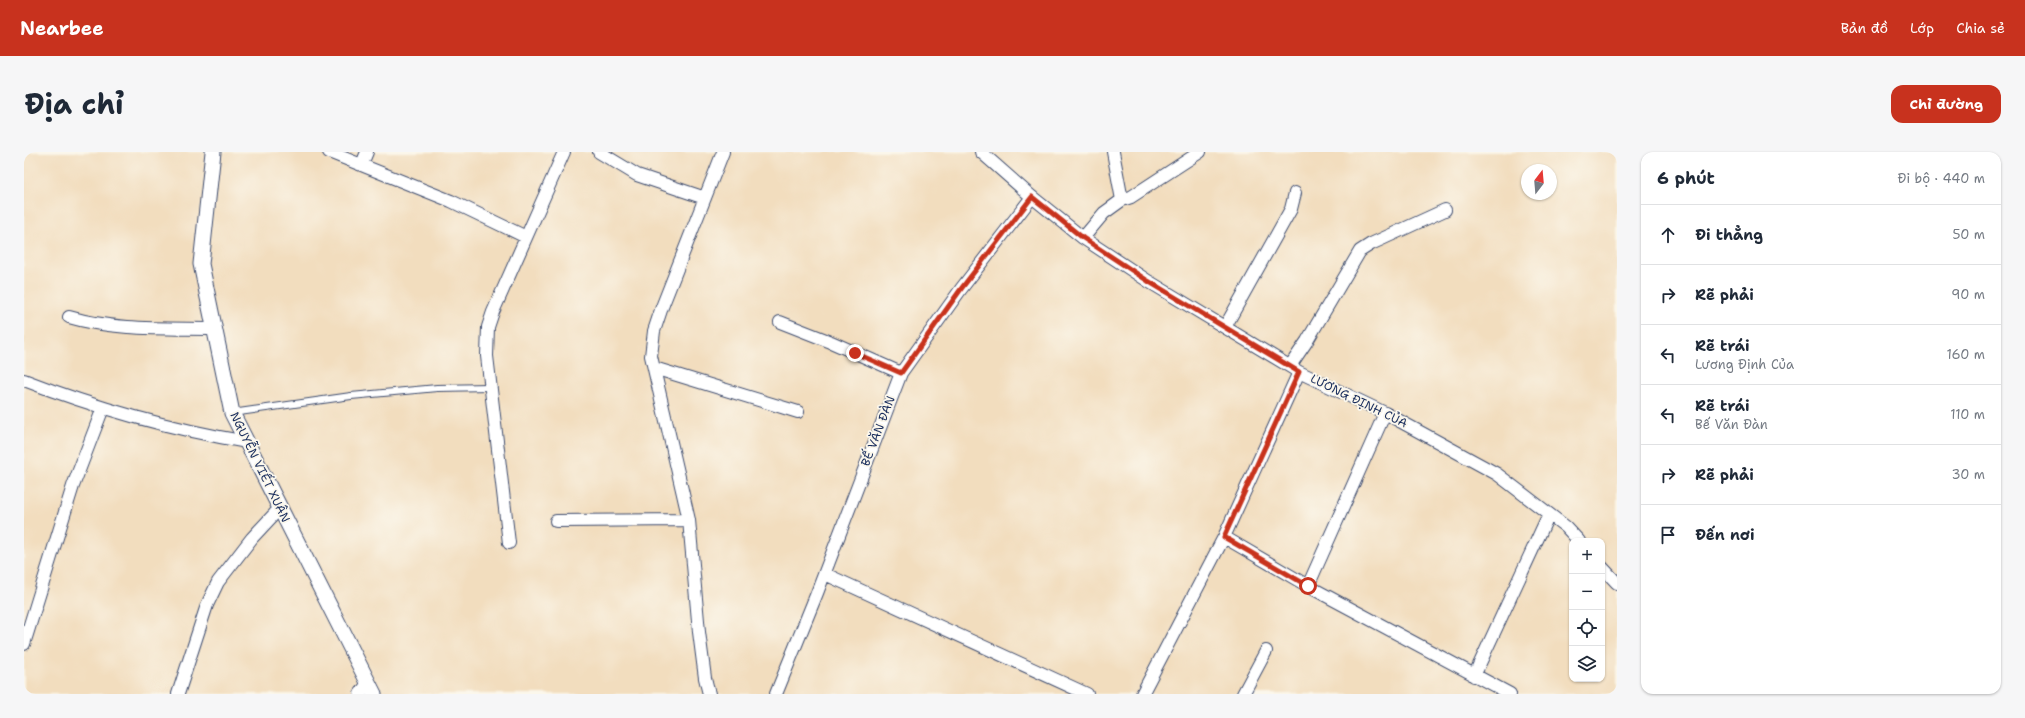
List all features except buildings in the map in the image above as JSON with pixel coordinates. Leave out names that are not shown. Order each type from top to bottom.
[{"type":"street","name":"NGUYỄN VIẾT XUÂN","points":[[213,152],[202,264],[232,413],[280,508],[367,690]]},
{"type":"street","points":[[329,152],[451,201],[526,237]]},
{"type":"street","points":[[362,164],[367,152]]},
{"type":"street","points":[[509,543],[490,387],[487,356],[488,328],[501,293],[564,152]]},
{"type":"street","points":[[599,152],[637,175],[705,198]]},
{"type":"street","points":[[709,694],[705,678],[699,632],[689,520],[651,356],[654,332],[723,152]]},
{"type":"street","name":"LƯƠNG ĐỊNH CỦA","points":[[981,152],[1032,197],[1083,238],[1148,281],[1294,369],[1385,413],[1497,474],[1566,527],[1575,538]]},
{"type":"street","points":[[1113,152],[1122,200]]},
{"type":"street","points":[[1083,238],[1100,217],[1122,200],[1131,197],[1200,152]]},
{"type":"street","points":[[1225,327],[1291,209],[1295,193]]},
{"type":"street","name":"BẾ VĂN ĐÀN","points":[[776,694],[825,574],[901,373],[961,289],[1032,197]]},
{"type":"street","points":[[1142,694],[1224,537],[1307,341],[1360,251],[1371,244],[1446,210]]},
{"type":"street","points":[[69,317],[89,323],[122,326],[215,329]]},
{"type":"street","points":[[780,322],[831,342],[901,373]]},
{"type":"street","points":[[654,368],[798,412]]},
{"type":"street","points":[[24,380],[103,408],[207,435],[247,442]]},
{"type":"street","points":[[24,644],[71,492],[103,408]]},
{"type":"street","points":[[1308,586],[1385,413]]},
{"type":"street","points":[[178,694],[207,605],[218,582],[252,538],[280,508]]},
{"type":"street","points":[[1474,676],[1549,514]]},
{"type":"street","points":[[556,521],[689,520]]},
{"type":"street","points":[[1224,537],[1308,586],[1510,694]]},
{"type":"street","points":[[1605,570],[1617,583]]},
{"type":"street","points":[[825,574],[1012,662],[1087,694]]},
{"type":"street","points":[[1243,694],[1266,651]]},
{"type":"lane","points":[[232,413],[351,396],[437,388],[490,387]]},
{"type":"route","points":[[855,353],[901,373],[961,289],[1032,197],[1083,238],[1108,255],[1148,281],[1299,372],[1224,537],[1308,586]]}]
